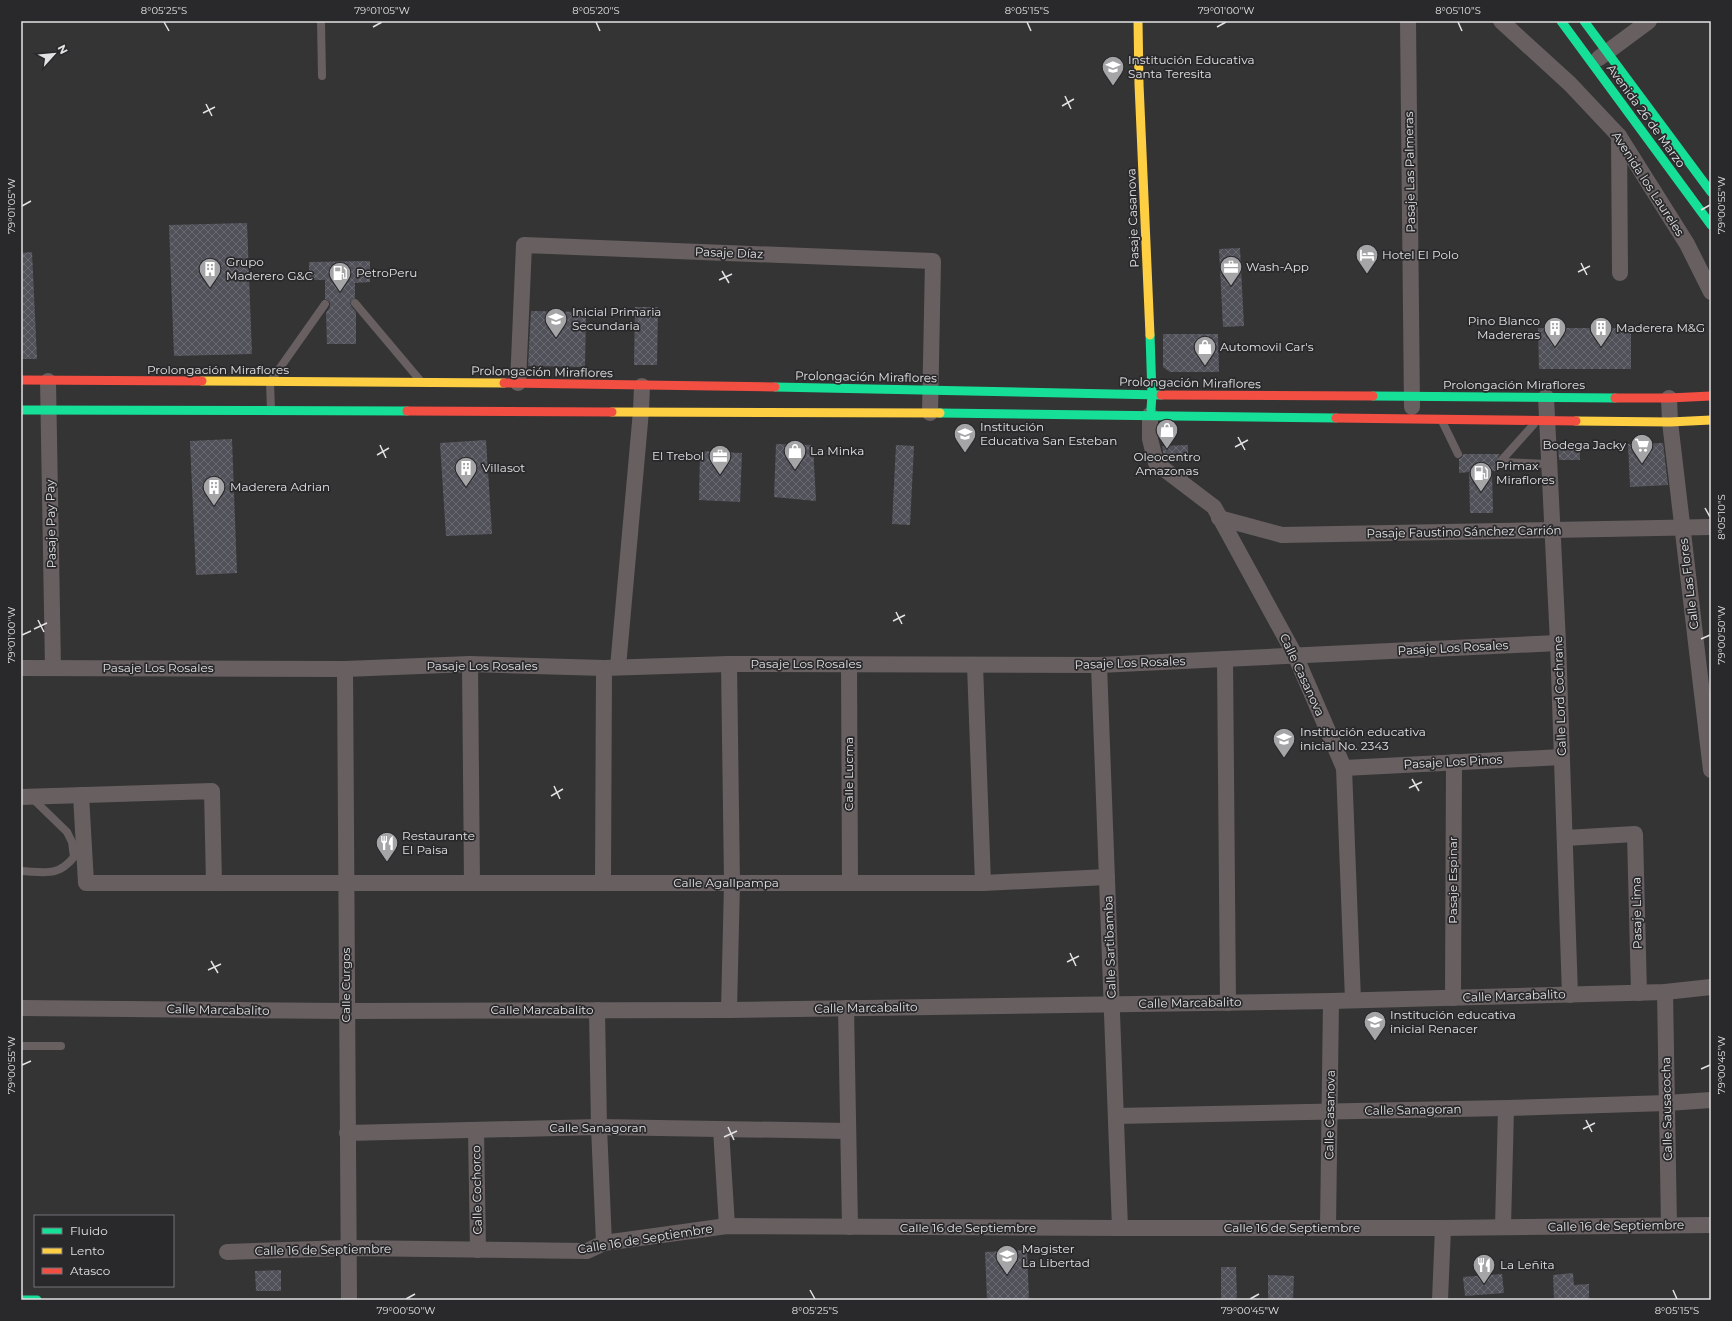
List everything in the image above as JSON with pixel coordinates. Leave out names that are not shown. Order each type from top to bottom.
[{"type":"main road","name":"Pasaje Casanova","points":[[1138,21],[1138,84],[1152,395],[1150,415]]},
{"type":"main road","name":"Avenida 26 de Marzo","points":[[1561,21],[1711,225]]},
{"type":"main road","name":"Avenida 26 de Marzo","points":[[1584,21],[1711,192]]},
{"type":"main road","name":"Prolongación Miraflores","points":[[21,380],[518,383],[931,389],[1152,395],[1669,398],[1711,396]]},
{"type":"main road","points":[[21,410],[641,411],[1150,415],[1670,422],[1711,420]]},
{"type":"main road","points":[[21,1300],[37,1300]]},
{"type":"street","name":"Pasaje Las Palmeras","points":[[1408,21],[1412,418]]},
{"type":"street","name":"Avenida los Laureles","points":[[1501,21],[1570,84],[1619,136],[1687,244],[1711,292]]},
{"type":"street","points":[[1592,63],[1649,21]]},
{"type":"street","points":[[1619,136],[1620,273]]},
{"type":"street","name":"Pasaje Díaz","points":[[518,383],[524,245],[933,261],[931,389]]},
{"type":"street","name":"Pasaje Pay Pay","points":[[48,381],[53,668]]},
{"type":"street","points":[[604,883],[611,668],[641,411],[642,386]]},
{"type":"street","points":[[930,413],[931,389]]},
{"type":"street","name":"Calle Lord Cochrane","points":[[1546,397],[1542,420],[1550,464],[1558,643],[1570,994]]},
{"type":"street","name":"Calle Las Flores","points":[[1669,398],[1670,422],[1708,717],[1711,770]]},
{"type":"street","name":"Calle Casanova","points":[[1150,415],[1150,439],[1156,463],[1214,507],[1295,656],[1344,768],[1353,1000]]},
{"type":"street","name":"Pasaje Faustino Sánchez Carrión","points":[[1219,518],[1282,535],[1711,527]]},
{"type":"street","name":"Pasaje Los Rosales","points":[[21,668],[345,669],[470,664],[611,668],[729,664],[1099,665],[1558,643]]},
{"type":"street","points":[[1225,659],[1228,1002]]},
{"type":"street","points":[[470,664],[472,883]]},
{"type":"street","points":[[729,664],[732,883],[729,1010]]},
{"type":"street","name":"Calle Lucma","points":[[849,664],[850,883]]},
{"type":"street","points":[[975,665],[983,883]]},
{"type":"street","name":"Calle Sartibamba","points":[[1099,665],[1120,1228]]},
{"type":"street","name":"Calle Curgos","points":[[345,669],[345,883],[349,1300]]},
{"type":"street","name":"Pasaje Los Pinos","points":[[1344,768],[1562,757]]},
{"type":"street","name":"Pasaje Espinar","points":[[1453,998],[1454,762]]},
{"type":"street","points":[[26,796],[212,791],[214,883]]},
{"type":"street","name":"Calle Agallpampa","points":[[81,795],[86,883],[983,883],[1107,877]]},
{"type":"street","name":"Pasaje Lima","points":[[1565,838],[1635,834],[1638,993]]},
{"type":"street","name":"Calle Marcabalito","points":[[21,1008],[346,1011],[729,1010],[1331,1001],[1638,993],[1665,992],[1711,987]]},
{"type":"street","name":"Calle Sausacocha","points":[[1665,992],[1669,1225]]},
{"type":"street","name":"Calle Casanova","points":[[1328,1228],[1331,1001]]},
{"type":"street","points":[[846,1008],[850,1227]]},
{"type":"street","points":[[598,1010],[599,1127],[604,1243]]},
{"type":"street","name":"Calle Sanagoran","points":[[1116,1116],[1667,1104],[1711,1100]]},
{"type":"street","points":[[1503,1227],[1506,1108]]},
{"type":"street","name":"Calle Sanagoran","points":[[347,1133],[599,1127],[848,1131]]},
{"type":"street","points":[[721,1129],[727,1226]]},
{"type":"street","name":"Calle Cochorco","points":[[476,1130],[478,1250]]},
{"type":"street","name":"Calle 16 de Septiembre","points":[[227,1252],[348,1248],[587,1251],[604,1243],[727,1226],[1443,1228],[1711,1225]]},
{"type":"street","points":[[1440,1300],[1443,1228]]},
{"type":"lane","points":[[321,21],[322,76]]},
{"type":"lane","points":[[355,303],[422,383]]},
{"type":"lane","points":[[271,410],[270,382],[325,304]]},
{"type":"lane","points":[[1441,419],[1458,454]]},
{"type":"lane","points":[[1542,420],[1500,462],[1550,464]]},
{"type":"lane","points":[[21,871],[56,872],[67,866],[74,857],[72,842],[67,832],[26,796]]},
{"type":"lane","points":[[21,1046],[62,1046]]},
{"type":"building","name":"Grupo Maderero G&C","points":[[247,223],[252,354],[174,356],[169,225]]},
{"type":"building","name":"Wash-App","points":[[1240,248],[1244,326],[1223,327],[1219,249]]},
{"type":"building","points":[[32,252],[37,359],[21,359],[21,253]]},
{"type":"building","name":"PetroPeru","points":[[370,261],[370,282],[355,283],[355,298],[350,302],[351,306],[356,312],[356,344],[327,344],[326,313],[330,307],[330,302],[325,299],[325,280],[309,280],[309,262]]},
{"type":"building","points":[[635,307],[658,307],[657,365],[634,365]]},
{"type":"building","name":"Inicial Primaria Secundaria","points":[[531,311],[586,312],[585,367],[528,366]]},
{"type":"building","name":"Maderera M&G","points":[[1538,328],[1631,328],[1631,369],[1539,369]]},
{"type":"building","points":[[1163,334],[1218,334],[1219,372],[1170,372],[1163,367]]},
{"type":"building","name":"Maderera Adrian","points":[[232,439],[237,573],[196,575],[190,441]]},
{"type":"building","name":"Villasot","points":[[486,440],[492,534],[446,536],[440,443]]},
{"type":"building","points":[[1580,443],[1580,460],[1559,460],[1558,444]]},
{"type":"building","name":"Bodega Jacky","points":[[1663,443],[1668,485],[1630,487],[1628,444]]},
{"type":"building","name":"La Minka","points":[[776,444],[813,445],[816,501],[774,497]]},
{"type":"building","points":[[896,445],[914,446],[910,525],[892,524]]},
{"type":"building","points":[[1188,445],[1188,461],[1169,461],[1164,457],[1162,446]]},
{"type":"building","name":"El Trebol","points":[[700,451],[742,453],[740,502],[699,500]]},
{"type":"building","name":"Primax Miraflores","points":[[1463,454],[1500,454],[1495,462],[1496,466],[1500,468],[1500,471],[1492,471],[1493,513],[1470,513],[1469,472],[1459,473],[1459,459]]},
{"type":"building","name":"Magister La Libertad","points":[[1027,1250],[1029,1300],[987,1300],[985,1252]]},
{"type":"building","points":[[1221,1267],[1236,1267],[1237,1300],[1221,1300]]},
{"type":"building","points":[[281,1270],[281,1291],[256,1291],[255,1271]]},
{"type":"building","points":[[1573,1273],[1574,1285],[1589,1284],[1589,1300],[1554,1300],[1553,1275]]},
{"type":"building","name":"La Leñita","points":[[1502,1274],[1504,1293],[1465,1296],[1463,1277]]},
{"type":"building","points":[[1268,1275],[1294,1276],[1293,1300],[1268,1300]]},
{"type":"traffic: fast","points":[[1561,21],[1711,225]]},
{"type":"traffic: fast","points":[[1584,21],[1711,192]]},
{"type":"traffic: fast","points":[[1150,335],[1151,409]]},
{"type":"traffic: fast","points":[[775,387],[1161,395]]},
{"type":"traffic: fast","points":[[1373,396],[1615,398]]},
{"type":"traffic: fast","points":[[21,410],[407,411]]},
{"type":"traffic: fast","points":[[940,413],[1336,418]]},
{"type":"traffic: fast","points":[[21,1300],[37,1300]]},
{"type":"traffic: slow","points":[[1138,21],[1139,84],[1150,335]]},
{"type":"traffic: slow","points":[[202,381],[504,383]]},
{"type":"traffic: slow","points":[[612,412],[940,413]]},
{"type":"traffic: slow","points":[[1576,421],[1670,422],[1711,420]]},
{"type":"traffic: jam","points":[[21,380],[202,381]]},
{"type":"traffic: jam","points":[[504,383],[775,387]]},
{"type":"traffic: jam","points":[[1161,395],[1373,396]]},
{"type":"traffic: jam","points":[[1615,398],[1711,396]]},
{"type":"traffic: jam","points":[[407,411],[612,412]]},
{"type":"traffic: jam","points":[[1336,418],[1576,421]]},
{"type":"place","name":"Institución Educativa Santa Teresita","points":[[1113,86]]},
{"type":"place","name":"Hotel El Polo","points":[[1367,274]]},
{"type":"place","name":"Wash-App","points":[[1231,286]]},
{"type":"place","name":"Grupo Maderero G&C","points":[[210,288]]},
{"type":"place","name":"PetroPeru","points":[[340,292]]},
{"type":"place","name":"Inicial Primaria Secundaria","points":[[556,338]]},
{"type":"place","name":"Pino Blanco Madereras","points":[[1555,348]]},
{"type":"place","name":"Maderera M&G","points":[[1601,348]]},
{"type":"place","name":"Automovil Car's","points":[[1205,366]]},
{"type":"place","name":"Oleocentro Amazonas","points":[[1167,450]]},
{"type":"place","name":"Institución Educativa San Esteban","points":[[965,454]]},
{"type":"place","name":"Bodega Jacky","points":[[1642,464]]},
{"type":"place","name":"La Minka","points":[[795,470]]},
{"type":"place","name":"El Trebol","points":[[720,476]]},
{"type":"place","name":"Villasot","points":[[466,488]]},
{"type":"place","name":"Primax Miraflores","points":[[1481,492]]},
{"type":"place","name":"Maderera Adrian","points":[[214,506]]},
{"type":"place","name":"Institución educativa inicial No. 2343","points":[[1284,758]]},
{"type":"place","name":"Restaurante El Paisa","points":[[387,862]]},
{"type":"place","name":"Institución educativa inicial Renacer","points":[[1375,1042]]},
{"type":"place","name":"Magister La Libertad","points":[[1007,1276]]},
{"type":"place","name":"La Leñita","points":[[1484,1284]]}]
